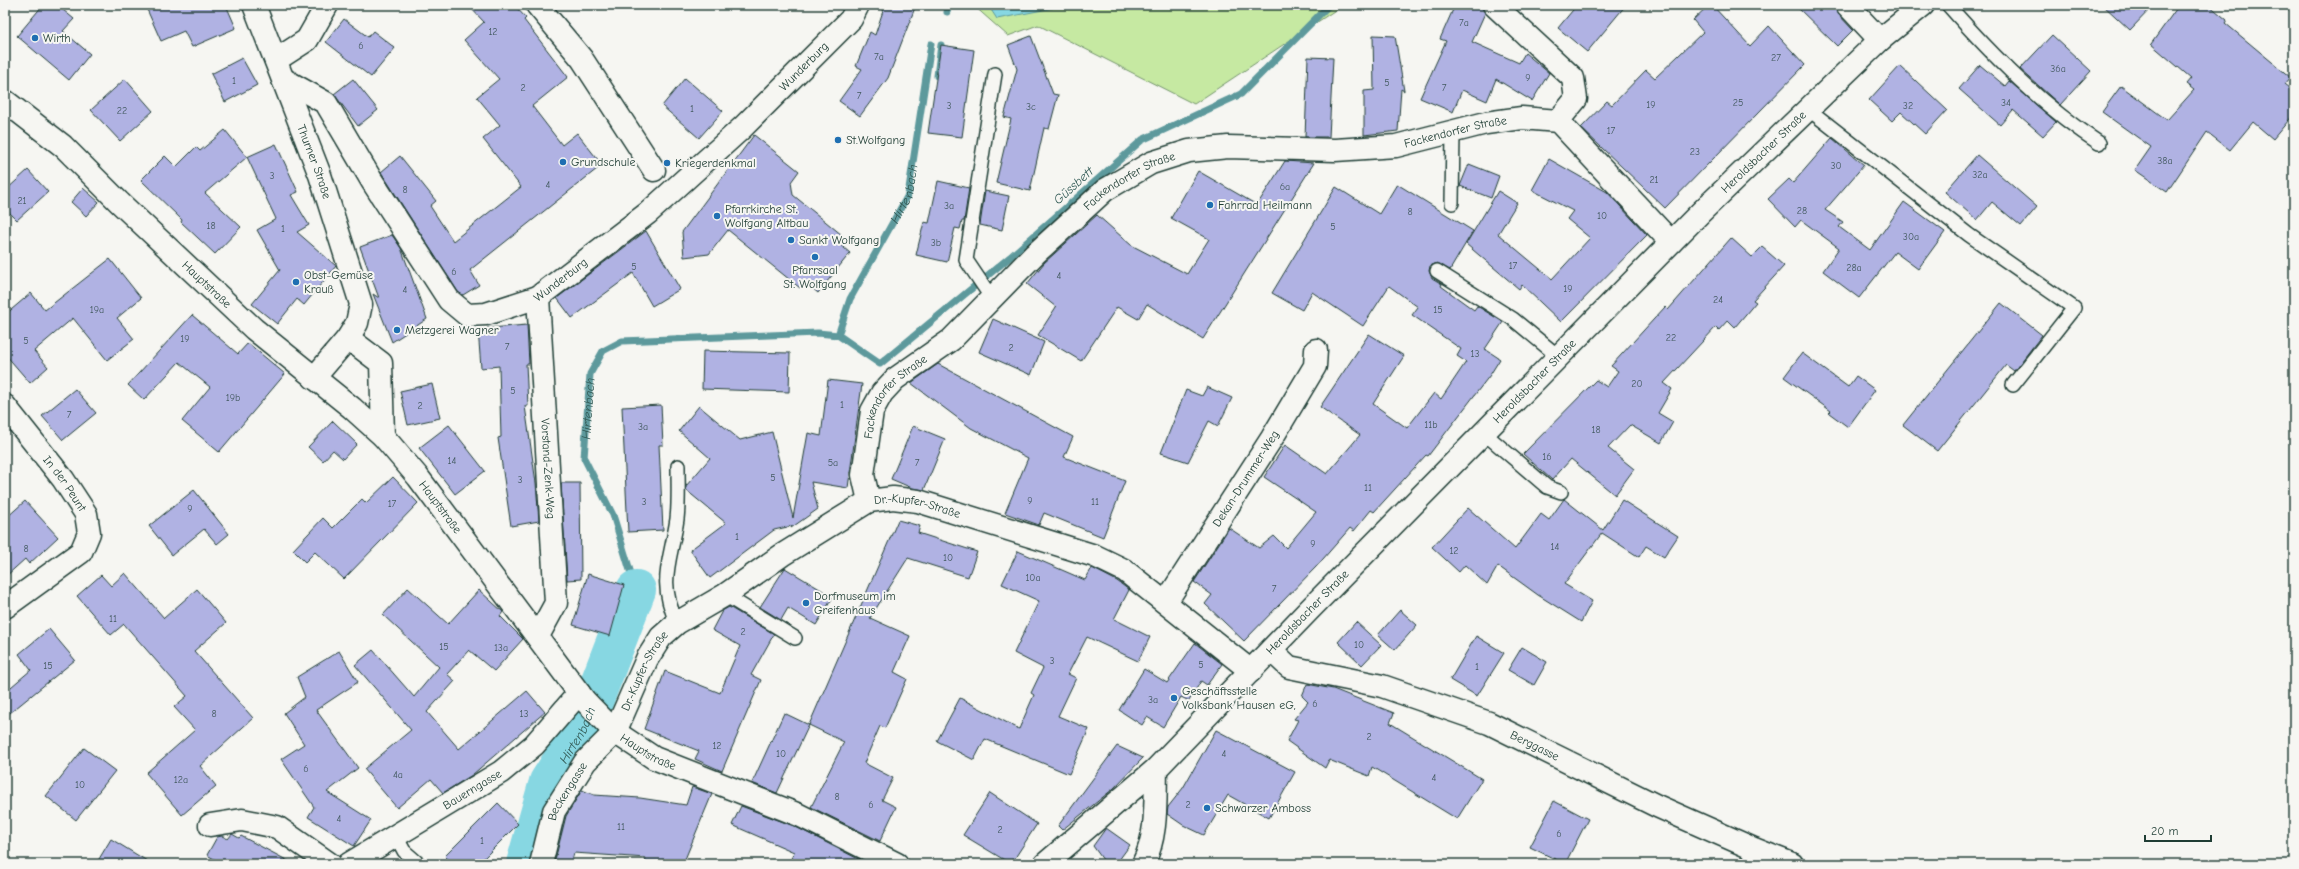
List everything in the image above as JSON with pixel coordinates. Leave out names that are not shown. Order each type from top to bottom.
[{"type":"street","name":"Thurner Straße","points":[[254,5],[320,175],[361,304],[357,324],[348,338],[314,378]]},
{"type":"street","points":[[279,70],[307,40],[327,5]]},
{"type":"street","points":[[537,5],[582,59],[654,170]]},
{"type":"street","name":"Wunderburg","points":[[279,70],[326,103],[372,181],[449,300],[467,315],[486,314],[538,297],[648,213],[684,183],[786,86],[851,19],[858,5]]},
{"type":"street","points":[[1494,5],[1573,78],[1576,99],[1558,121],[1671,242]]},
{"type":"street","points":[[1847,5],[1880,40]]},
{"type":"street","name":"Heroldsbacher Straße","points":[[1045,864],[1156,769],[1251,670],[1671,242],[1880,40],[1923,5]]},
{"type":"street","name":"Hauptstraße","points":[[5,101],[63,146],[119,202],[254,329],[383,436],[418,477],[582,697],[609,726],[654,758],[799,815],[897,864]]},
{"type":"street","name":"Fackendorfer Straße","points":[[869,501],[863,475],[872,411],[882,392],[895,379],[951,340],[992,300],[1035,254],[1105,190],[1152,163],[1189,151],[1228,147],[1335,150],[1396,146],[1486,124],[1522,118],[1558,121]]},
{"type":"street","name":"Vorstand-Zenk-Weg","points":[[538,297],[556,603],[538,636]]},
{"type":"street","points":[[348,338],[381,363],[383,436]]},
{"type":"street","name":"Dekan-Drummer-Weg","points":[[1166,602],[1272,438],[1315,366],[1316,350]]},
{"type":"street","name":"In der Peunt","points":[[5,406],[67,484],[86,514],[89,534],[81,552],[5,607]]},
{"type":"street","name":"Dr.-Kupfer-Straße","points":[[609,726],[661,637],[677,624],[726,595],[782,555],[869,501],[893,498],[918,501],[1095,556],[1124,570],[1251,670]]},
{"type":"street","name":"Berggasse","points":[[1271,650],[1289,667],[1382,686],[1489,723],[1657,806],[1751,857],[1792,864]]},
{"type":"street","name":"Bauerngasse","points":[[210,825],[242,820],[277,827],[345,864],[396,836],[501,772],[534,745],[582,697]]},
{"type":"street","name":"Beckengasse","points":[[541,864],[554,811],[609,726]]},
{"type":"street","points":[[1143,864],[1151,849],[1155,809],[1156,769]]},
{"type":"lane","points":[[1948,5],[1983,44],[2072,126],[2099,143]]},
{"type":"lane","points":[[992,300],[966,260],[994,74]]},
{"type":"lane","points":[[1808,109],[1968,235],[2074,308],[2013,385]]},
{"type":"lane","points":[[1452,203],[1453,133]]},
{"type":"lane","points":[[1437,271],[1513,318],[1559,357]]},
{"type":"lane","points":[[1484,433],[1547,487],[1561,492]]},
{"type":"lane","points":[[677,624],[670,609],[665,585],[677,518],[678,466]]},
{"type":"lane","points":[[726,595],[795,638]]},
{"type":"lane","points":[[396,836],[404,851],[419,864]]},
{"type":"green space","points":[[973,5],[1343,5],[1194,104],[1038,25],[1008,36]]},
{"type":"water","points":[[988,5],[1051,5],[1053,8],[997,19]]},
{"type":"building","points":[[43,5],[57,5],[74,19],[63,31],[90,54],[69,80],[17,36]]},
{"type":"building","points":[[145,5],[226,5],[236,28],[192,47],[184,31],[161,41]]},
{"type":"building","points":[[468,5],[514,5],[526,18],[524,20],[568,77],[532,106],[562,145],[577,133],[602,165],[470,270],[479,285],[463,295],[458,292],[381,172],[400,156],[436,201],[430,206],[453,241],[521,187],[483,139],[500,125],[477,97],[499,79],[464,40],[484,22]]},
{"type":"building","points":[[885,5],[916,5],[888,78],[860,116],[839,101],[862,69],[856,66],[870,32],[875,35]]},
{"type":"building","points":[[1455,5],[1482,5],[1485,13],[1472,42],[1519,63],[1525,53],[1549,73],[1532,101],[1496,79],[1487,101],[1462,90],[1453,112],[1420,98],[1446,41],[1440,39]]},
{"type":"building","points":[[1577,5],[1626,5],[1587,52],[1558,28]]},
{"type":"building","points":[[1709,5],[1712,5],[1750,46],[1769,26],[1805,65],[1665,208],[1581,128],[1607,101],[1612,105],[1646,70],[1655,78],[1703,32],[1693,20]]},
{"type":"building","points":[[1795,5],[1835,5],[1838,14],[1853,30],[1837,46]]},
{"type":"building","points":[[2103,5],[2154,5],[2130,30]]},
{"type":"building","points":[[2179,5],[2209,5],[2227,20],[2225,23],[2290,77],[2284,84],[2294,92],[2294,114],[2273,139],[2253,122],[2230,150],[2207,132],[2167,192],[2135,170],[2151,147],[2102,112],[2121,86],[2167,120],[2194,90],[2186,84],[2191,78],[2151,44]]},
{"type":"building","points":[[344,19],[368,37],[373,31],[395,48],[371,77],[326,42]]},
{"type":"building","points":[[1373,35],[1395,36],[1404,91],[1401,89],[1398,131],[1364,135],[1364,91],[1374,90]]},
{"type":"building","points":[[2052,35],[2091,71],[2060,105],[2020,69]]},
{"type":"building","points":[[1031,36],[1053,94],[1058,95],[1049,129],[1044,128],[1030,191],[996,183],[1011,119],[1004,117],[1017,69],[1008,45]]},
{"type":"building","points":[[941,45],[974,50],[962,137],[928,133]]},
{"type":"building","points":[[1308,57],[1333,58],[1329,137],[1305,137]]},
{"type":"building","points":[[242,58],[257,85],[225,102],[211,74]]},
{"type":"building","points":[[1980,65],[2005,86],[2009,81],[2056,122],[2043,136],[2013,110],[2000,125],[1959,89]]},
{"type":"building","points":[[1900,66],[1947,110],[1925,134],[1901,112],[1892,121],[1869,100]]},
{"type":"building","points":[[685,78],[723,111],[699,138],[662,106]]},
{"type":"building","points":[[125,79],[153,111],[120,141],[91,110]]},
{"type":"building","points":[[353,79],[378,110],[358,126],[334,94]]},
{"type":"building","points":[[225,130],[247,157],[205,193],[241,227],[215,254],[181,222],[182,220],[141,180],[165,156],[176,167],[196,147],[200,151]]},
{"type":"building","points":[[754,135],[799,171],[791,182],[793,195],[842,235],[837,242],[850,253],[818,293],[805,282],[800,288],[728,230],[709,254],[684,257],[682,232]]},
{"type":"building","points":[[1832,138],[1864,165],[1825,210],[1843,222],[1839,227],[1870,250],[1904,202],[1945,232],[1918,269],[1895,252],[1859,298],[1823,271],[1839,248],[1801,220],[1795,227],[1768,199],[1789,179],[1793,183]]},
{"type":"building","points":[[276,144],[298,192],[291,195],[309,225],[297,232],[336,266],[304,305],[297,299],[277,324],[252,304],[280,270],[257,230],[276,219],[247,157]]},
{"type":"building","points":[[1977,155],[2037,207],[2021,226],[1992,202],[1977,220],[1945,192]]},
{"type":"building","points":[[1549,159],[1607,192],[1647,235],[1561,322],[1522,285],[1519,289],[1466,244],[1498,191],[1517,203],[1498,234],[1552,279],[1590,238],[1567,219],[1573,211],[1532,190]]},
{"type":"building","points":[[1285,161],[1314,163],[1203,339],[1147,304],[1138,319],[1117,307],[1081,361],[1038,335],[1056,307],[1027,284],[1044,263],[1097,215],[1131,245],[1187,274],[1209,239],[1171,218],[1198,171],[1257,205]]},
{"type":"building","points":[[1469,164],[1499,176],[1491,198],[1460,186]]},
{"type":"building","points":[[28,170],[48,192],[17,220],[5,208],[5,191]]},
{"type":"building","points":[[938,181],[969,188],[964,221],[962,221],[960,229],[955,228],[947,262],[916,255],[924,222],[929,223]]},
{"type":"building","points":[[1397,184],[1473,231],[1450,270],[1437,263],[1430,266],[1429,271],[1432,278],[1442,284],[1441,286],[1474,310],[1477,306],[1503,322],[1485,349],[1500,359],[1490,375],[1428,456],[1426,455],[1374,512],[1371,510],[1354,531],[1350,528],[1316,567],[1244,641],[1205,604],[1212,595],[1194,582],[1229,528],[1259,548],[1274,536],[1286,548],[1316,512],[1264,477],[1285,445],[1327,474],[1360,435],[1320,407],[1369,334],[1404,356],[1373,404],[1407,428],[1434,393],[1441,399],[1466,362],[1457,356],[1461,349],[1412,315],[1418,307],[1389,286],[1363,326],[1312,292],[1302,310],[1272,293],[1336,187],[1379,214]]},
{"type":"building","points":[[83,188],[99,202],[86,216],[71,202]]},
{"type":"building","points":[[985,191],[1009,196],[1002,230],[980,225]]},
{"type":"building","points":[[646,231],[680,289],[652,306],[633,273],[572,318],[557,298]]},
{"type":"building","points":[[392,235],[401,248],[427,319],[392,342],[373,294],[379,298],[360,247]]},
{"type":"building","points":[[1731,238],[1752,257],[1762,247],[1784,266],[1753,300],[1756,302],[1735,327],[1728,320],[1719,330],[1716,327],[1664,383],[1672,389],[1658,413],[1673,422],[1661,443],[1630,425],[1608,448],[1634,469],[1615,495],[1571,459],[1552,480],[1523,454],[1596,380],[1607,387],[1618,371],[1611,366],[1665,307],[1668,310]]},
{"type":"building","points":[[110,259],[141,298],[117,318],[134,339],[107,360],[73,318],[34,351],[48,367],[30,383],[5,354],[5,315],[31,293],[45,310]]},
{"type":"building","points":[[2001,303],[2042,335],[2014,371],[2006,365],[1937,451],[1903,425]]},
{"type":"building","points":[[192,315],[238,354],[248,343],[285,374],[219,452],[182,421],[210,387],[179,362],[144,400],[128,385]]},
{"type":"building","points":[[993,319],[1044,342],[1031,375],[979,352]]},
{"type":"building","points":[[527,325],[529,364],[526,364],[528,406],[525,406],[536,483],[539,521],[511,526],[498,438],[501,437],[499,366],[481,368],[478,329]]},
{"type":"building","points":[[703,351],[790,353],[789,392],[702,389]]},
{"type":"building","points":[[1802,353],[1848,387],[1856,376],[1875,390],[1848,427],[1829,413],[1831,411],[1784,377]]},
{"type":"building","points":[[938,364],[1073,437],[1064,457],[1125,481],[1103,537],[1044,513],[1039,525],[1005,513],[1028,458],[971,428],[911,383]]},
{"type":"building","points":[[828,380],[862,384],[848,488],[811,482],[818,509],[791,528],[792,526],[774,530],[710,578],[690,550],[726,523],[686,490],[686,486],[710,458],[679,431],[699,406],[740,440],[772,432],[793,518],[808,433],[821,436]]},
{"type":"building","points":[[432,384],[440,418],[408,425],[400,391]]},
{"type":"building","points":[[1207,387],[1232,398],[1218,426],[1209,421],[1188,462],[1161,453],[1186,390],[1202,396]]},
{"type":"building","points":[[75,389],[96,413],[63,440],[42,416]]},
{"type":"building","points":[[661,405],[663,445],[659,445],[663,530],[628,532],[622,407]]},
{"type":"building","points":[[333,421],[357,444],[343,459],[333,450],[323,461],[308,447]]},
{"type":"building","points":[[449,425],[485,471],[455,494],[419,448]]},
{"type":"building","points":[[913,426],[945,439],[924,490],[912,488],[891,479]]},
{"type":"building","points":[[393,477],[418,503],[344,579],[315,552],[305,562],[293,550],[323,518],[333,528],[362,499],[366,503]]},
{"type":"building","points":[[561,483],[580,483],[581,579],[567,580]]},
{"type":"building","points":[[194,490],[229,534],[217,544],[204,529],[172,555],[149,526]]},
{"type":"building","points":[[1564,499],[1603,530],[1622,500],[1678,536],[1664,557],[1646,546],[1639,557],[1602,533],[1564,584],[1592,601],[1581,622],[1538,595],[1498,566],[1487,585],[1465,565],[1459,572],[1432,547],[1468,508],[1515,549],[1541,514],[1549,520]]},
{"type":"building","points":[[25,501],[58,537],[29,564],[25,559],[5,577],[5,519]]},
{"type":"building","points":[[898,520],[920,526],[918,533],[977,552],[968,577],[908,558],[870,618],[910,636],[894,672],[907,679],[885,728],[880,726],[864,763],[893,778],[882,800],[896,807],[880,841],[811,807],[844,742],[809,725]]},
{"type":"building","points":[[1018,551],[1085,580],[1092,568],[1117,581],[1129,590],[1114,619],[1150,637],[1138,661],[1087,637],[1068,674],[1076,678],[1058,716],[1089,729],[1069,774],[985,739],[974,760],[937,741],[960,698],[1019,729],[1034,695],[1031,693],[1043,668],[1014,653],[1039,601],[1002,584]]},
{"type":"building","points":[[785,568],[833,597],[816,625],[788,608],[781,620],[760,607]]},
{"type":"building","points":[[125,573],[164,618],[197,589],[226,623],[194,651],[253,718],[200,766],[216,786],[182,815],[146,773],[195,730],[174,707],[187,696],[124,624],[111,635],[77,596],[101,575],[111,586]]},
{"type":"building","points":[[588,574],[624,585],[610,636],[573,625]]},
{"type":"building","points":[[408,588],[448,624],[479,590],[503,612],[500,616],[523,639],[494,671],[469,650],[447,674],[455,681],[427,712],[459,749],[527,691],[545,712],[472,775],[443,793],[431,779],[397,808],[364,769],[411,730],[355,665],[373,650],[414,697],[439,667],[383,615]]},
{"type":"building","points":[[729,607],[774,634],[751,675],[761,680],[722,771],[695,759],[699,751],[644,729],[665,671],[720,693],[740,646],[712,630],[722,611]]},
{"type":"building","points":[[1400,610],[1417,625],[1395,650],[1378,635]]},
{"type":"building","points":[[1356,622],[1381,645],[1362,665],[1338,642]]},
{"type":"building","points":[[49,629],[75,660],[5,717],[5,692],[31,670],[19,654]]},
{"type":"building","points":[[1476,636],[1504,653],[1477,696],[1450,680]]},
{"type":"building","points":[[1195,643],[1222,664],[1207,685],[1201,681],[1189,701],[1181,697],[1163,727],[1147,717],[1142,725],[1119,710],[1144,669],[1167,683]]},
{"type":"building","points":[[1522,647],[1547,662],[1534,685],[1508,670]]},
{"type":"building","points":[[339,651],[358,682],[316,710],[358,768],[327,792],[371,820],[354,846],[308,817],[314,807],[281,759],[304,744],[284,713],[305,697],[297,677]]},
{"type":"building","points":[[1307,684],[1333,689],[1394,713],[1390,723],[1482,779],[1457,819],[1372,767],[1369,776],[1329,760],[1325,768],[1287,741],[1298,720],[1294,719],[1308,702],[1302,696]]},
{"type":"building","points":[[784,713],[809,725],[777,793],[752,783]]},
{"type":"building","points":[[1216,730],[1295,772],[1269,818],[1228,795],[1204,835],[1183,825],[1167,814],[1168,807],[1183,788]]},
{"type":"building","points":[[1117,746],[1143,758],[1113,789],[1062,830],[1058,826]]},
{"type":"building","points":[[84,748],[115,771],[76,820],[46,796]]},
{"type":"building","points":[[692,787],[712,794],[683,864],[645,864],[646,858],[574,853],[571,864],[554,864],[566,816],[582,790],[594,795],[640,798],[686,805]]},
{"type":"building","points":[[990,793],[1037,824],[1011,864],[963,835]]},
{"type":"building","points":[[1554,801],[1588,819],[1565,864],[1530,847]]},
{"type":"building","points":[[498,803],[518,824],[478,864],[453,864],[445,856]]},
{"type":"building","points":[[741,806],[794,826],[868,864],[801,864],[791,859],[794,852],[732,825]]},
{"type":"building","points":[[1106,828],[1130,845],[1116,864],[1106,864],[1093,846]]},
{"type":"building","points":[[232,834],[239,838],[241,836],[294,864],[223,864],[207,855],[217,837],[222,836],[228,839]]},
{"type":"building","points":[[111,839],[152,864],[96,864]]},
{"type":"waterway","name":"Hirtenbach","points":[[947,12],[949,5]]},
{"type":"waterway","name":"Güssbett","points":[[838,335],[880,364],[1010,257],[1142,140],[1241,94],[1329,5]]},
{"type":"waterway","name":"Hirtenbach","points":[[838,335],[850,299],[908,195],[931,44]]},
{"type":"waterway","points":[[937,76],[941,45]]},
{"type":"waterway","name":"Hirtenbach","points":[[636,590],[613,515],[584,458],[590,374],[603,351],[622,341],[818,333],[838,335]]},
{"type":"waterway","name":"Hirtenbach","points":[[526,864],[549,782],[582,730],[636,590]]},
{"type":"place","name":"Wirth","points":[[35,38]]},
{"type":"place","name":"St.Wolfgang","points":[[838,140]]},
{"type":"place","name":"Grundschule","points":[[563,162]]},
{"type":"place","name":"Kriegerdenkmal","points":[[667,163]]},
{"type":"place","name":"Fahrrad Heilmann","points":[[1210,205]]},
{"type":"place","name":"Pfarrkirche St. Wolfgang Altbau","points":[[717,216]]},
{"type":"place","name":"Sankt Wolfgang","points":[[791,240]]},
{"type":"place","name":"Pfarrsaal St. Wolfgang","points":[[815,257]]},
{"type":"place","name":"Obst-Gemüse Krauß","points":[[296,282]]},
{"type":"place","name":"Metzgerei Wagner","points":[[397,330]]},
{"type":"place","name":"Dorfmuseum im Greifenhaus","points":[[806,603]]},
{"type":"place","name":"Geschäftsstelle Volksbank Hausen eG,","points":[[1174,698]]},
{"type":"place","name":"Schwarzer Amboss","points":[[1207,808]]}]
